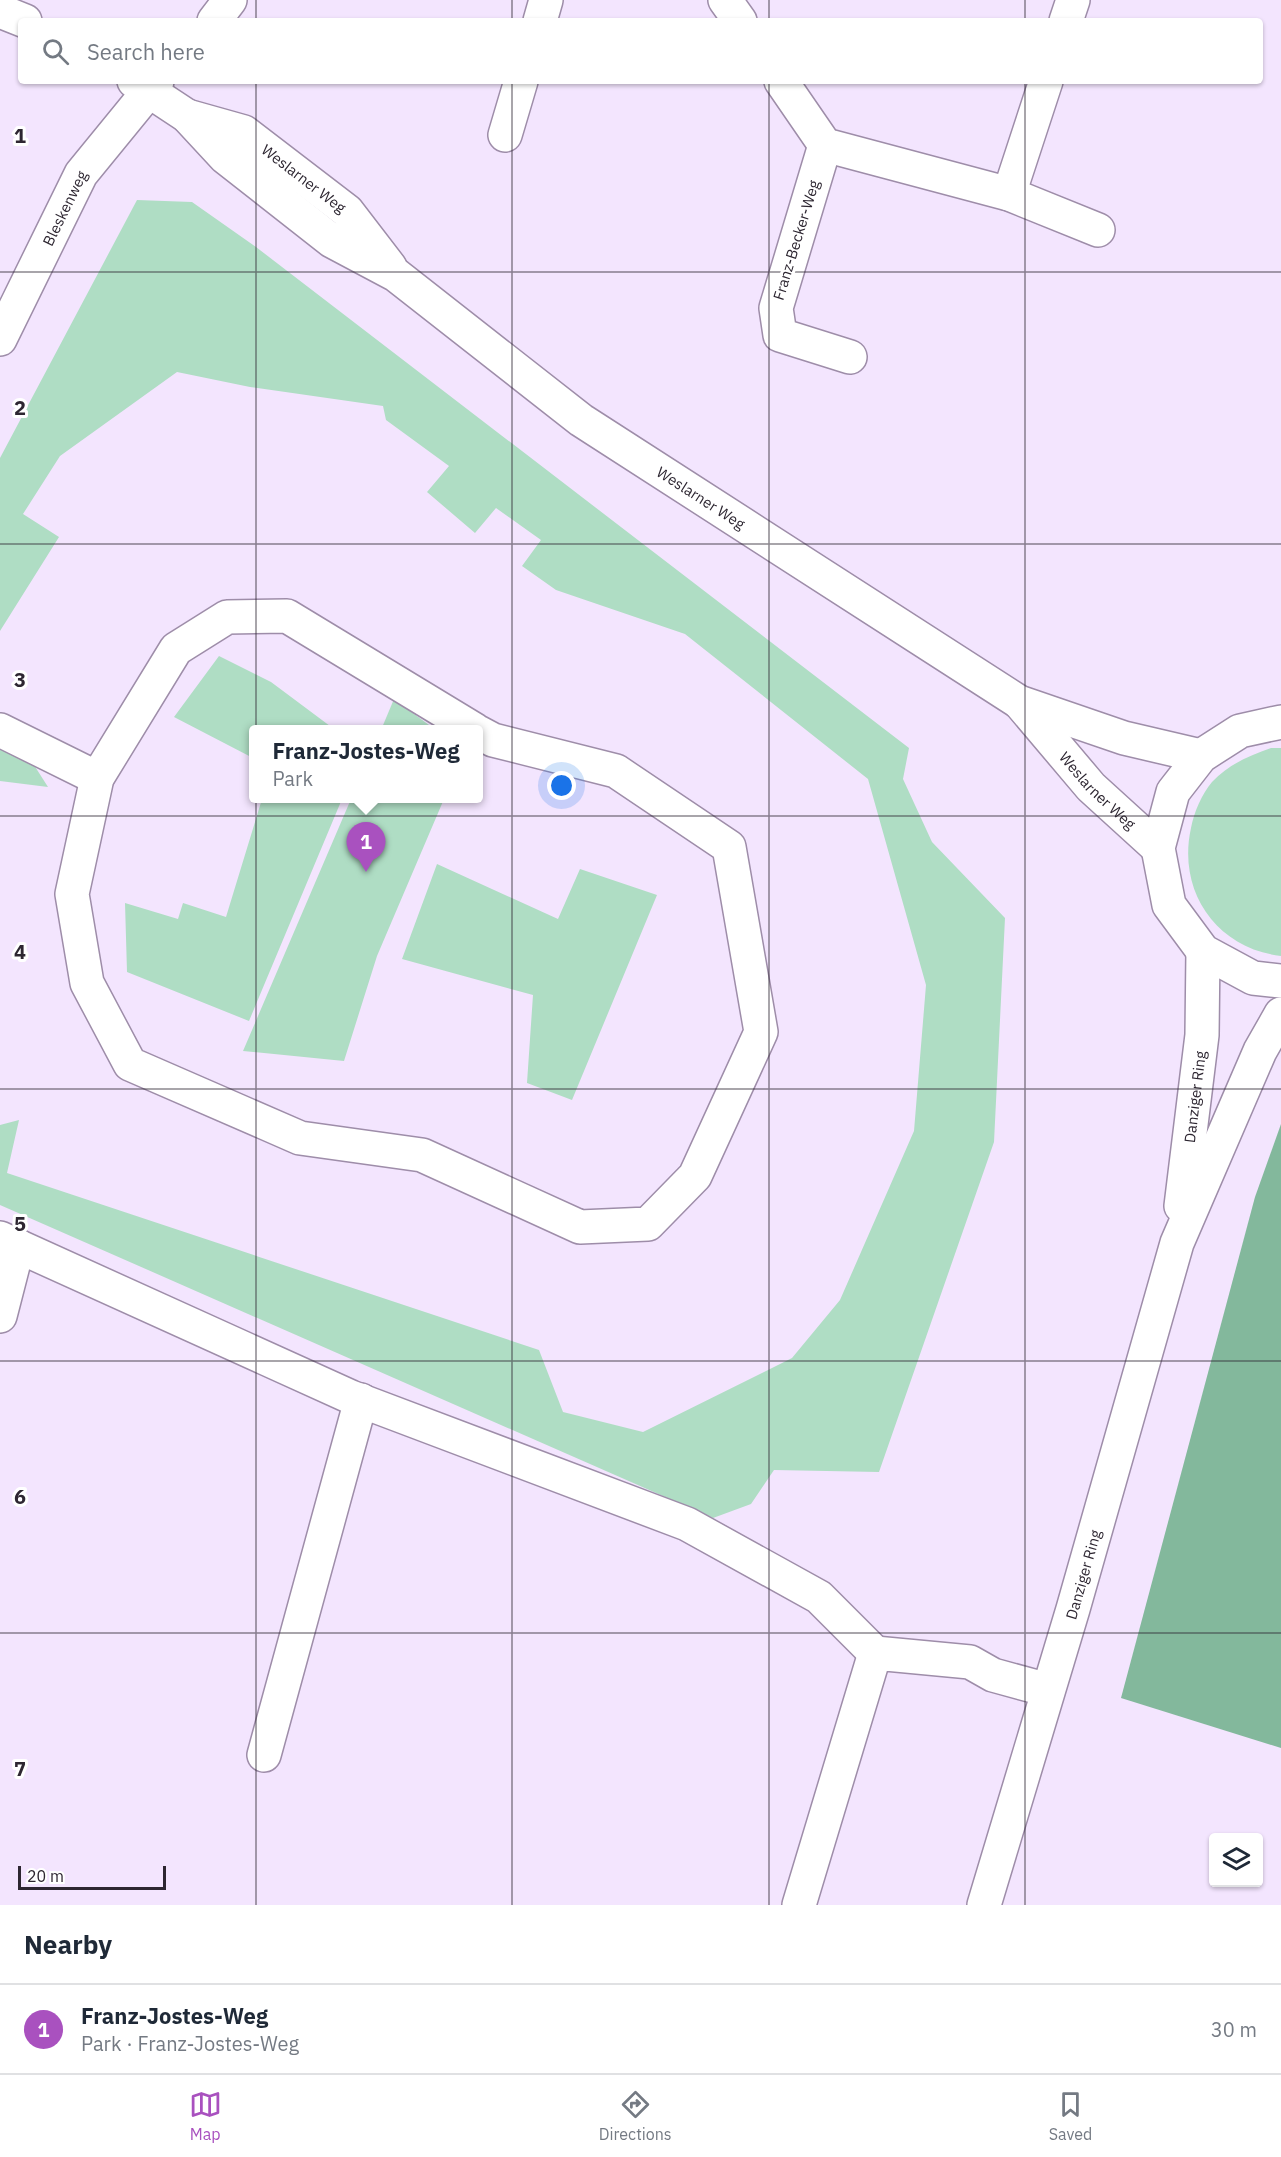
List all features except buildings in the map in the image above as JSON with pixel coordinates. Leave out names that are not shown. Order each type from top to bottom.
[{"type":"street","points":[[216,18],[230,0]]},
{"type":"street","points":[[541,18],[546,0]]},
{"type":"street","points":[[725,0],[738,18]]},
{"type":"street","points":[[1067,18],[1073,0]]},
{"type":"street","points":[[0,11],[18,18]]},
{"type":"street","name":"Weslarner Weg","points":[[147,84],[187,116],[225,157],[332,241],[396,275],[581,420],[1018,702],[1124,738],[1201,756]]},
{"type":"street","name":"Bleskenweg","points":[[0,339],[81,174],[147,84]]},
{"type":"street","points":[[505,135],[520,84]]},
{"type":"street","points":[[783,84],[825,145],[1009,194],[1098,230]]},
{"type":"street","points":[[1009,194],[1046,84]]},
{"type":"street","name":"Franz-Becker-Weg","points":[[825,145],[776,308],[780,334],[850,357]]},
{"type":"street","points":[[468,725],[287,616],[226,617],[176,649],[97,778],[72,894],[87,983],[130,1065],[300,1138],[422,1155],[580,1227],[648,1224],[695,1176],[761,1032],[729,848],[616,771],[493,740],[483,735]]},
{"type":"street","name":"Weslarner Weg","points":[[1018,702],[1091,787],[1158,848]]},
{"type":"street","points":[[1281,722],[1240,731],[1201,756],[1173,792],[1158,848],[1169,905],[1203,951],[1253,978],[1281,981]]},
{"type":"street","points":[[0,730],[97,778]]},
{"type":"street","name":"Danziger Ring","points":[[1176,1243],[1202,1035],[1203,951]]},
{"type":"street","name":"Danziger Ring","points":[[984,1905],[1176,1243],[1260,1051],[1281,1014]]},
{"type":"street","points":[[0,1316],[9,1242],[361,1400],[687,1524],[819,1597],[875,1653],[970,1662],[993,1675],[1048,1690]]},
{"type":"street","points":[[264,1755],[361,1400]]},
{"type":"street","points":[[799,1905],[875,1653]]},
{"type":"green space","points":[[137,200],[192,202],[256,247],[909,748],[903,779],[932,842],[1005,918],[994,1142],[879,1472],[774,1470],[751,1504],[713,1518],[0,1205],[0,1125],[19,1120],[7,1173],[539,1350],[563,1412],[643,1432],[792,1358],[840,1300],[914,1131],[926,985],[868,779],[685,634],[556,590],[522,566],[541,540],[496,508],[475,533],[427,492],[449,466],[386,420],[383,406],[250,387],[177,372],[60,456],[23,514],[59,537],[0,631],[0,458]]},
{"type":"green space","points":[[219,656],[271,682],[329,725],[249,725],[249,756],[174,717]]},
{"type":"green space","points":[[394,699],[429,725],[383,725]]},
{"type":"green space","points":[[0,748],[34,765],[48,787],[0,781]]},
{"type":"green space","points":[[1271,748],[1281,748],[1281,956],[1258,951],[1220,929],[1206,913],[1196,894],[1190,873],[1188,851],[1194,816],[1212,782],[1232,765]]},
{"type":"green space","points":[[261,803],[340,803],[249,1021],[127,972],[125,903],[178,919],[183,903],[226,917]]},
{"type":"green space","points":[[349,803],[442,803],[377,956],[344,1061],[243,1051]]},
{"type":"green space","points":[[437,864],[558,919],[580,869],[657,895],[572,1100],[527,1083],[533,995],[402,959]]},
{"type":"green space","points":[[1281,1124],[1281,1748],[1121,1698],[1255,1197]]},
{"type":"place","name":"Franz-Jostes-Weg","points":[[366,872]]}]
